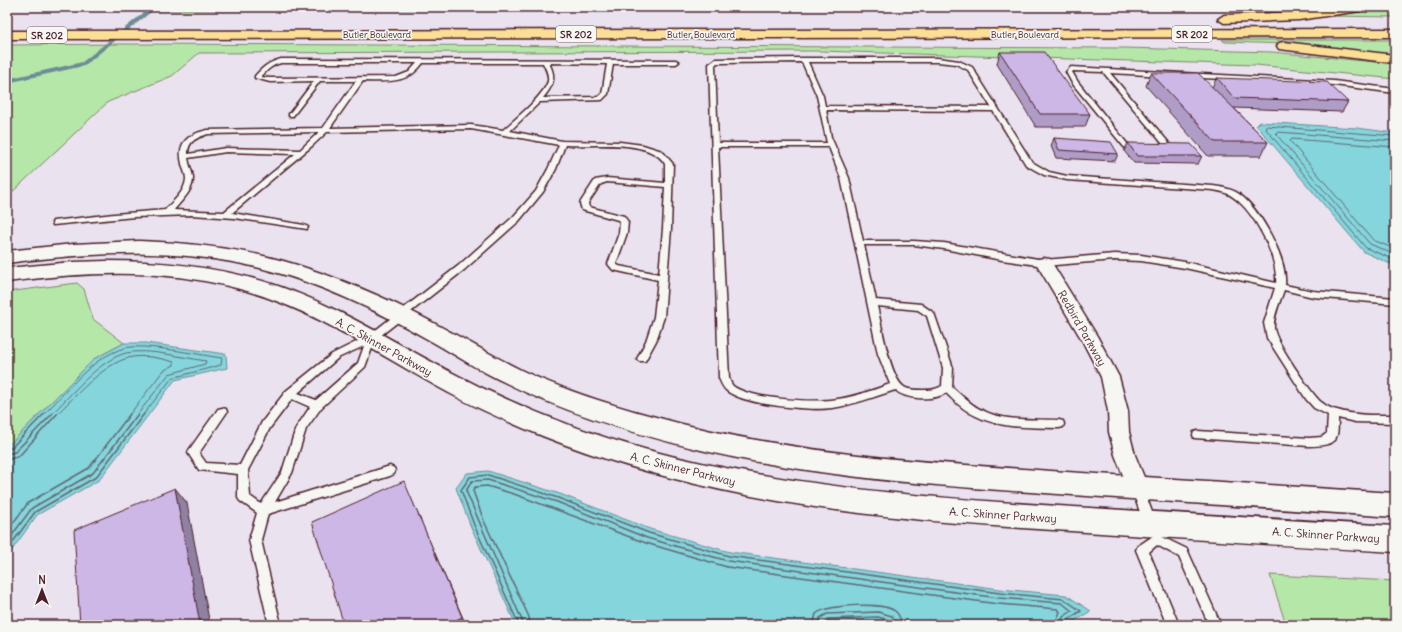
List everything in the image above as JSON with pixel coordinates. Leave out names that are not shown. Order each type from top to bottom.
[{"type":"highway","points":[[1214,20],[1299,16],[1360,7]]},
{"type":"highway","points":[[1132,23],[1192,20]]},
{"type":"highway","name":"Butler Boulevard","points":[[7,23],[1395,23]]},
{"type":"highway","name":"Butler Boulevard","points":[[7,34],[1395,33]]},
{"type":"highway","points":[[989,34],[1060,40],[1280,46],[1395,58]]},
{"type":"main road","points":[[7,256],[100,248],[158,248],[217,252],[298,272],[399,315],[502,371],[534,385],[598,409],[715,443],[796,459],[884,470],[1395,504]]},
{"type":"main road","name":"A. C. Skinner Parkway","points":[[7,275],[55,270],[122,267],[212,276],[268,290],[371,338],[460,388],[530,420],[614,450],[708,476],[799,495],[892,506],[1153,532],[1395,539]]},
{"type":"street","name":"Redbird Parkway","points":[[1044,263],[1091,340],[1110,377],[1118,411],[1119,432],[1125,455],[1137,487]]},
{"type":"lane","points":[[804,60],[806,69],[820,96],[828,137],[844,178],[860,243],[883,354],[891,377],[896,386],[902,391],[919,394],[937,394],[947,388]]},
{"type":"lane","points":[[896,386],[863,397],[831,404],[786,403],[742,395],[730,389],[724,378],[712,64],[716,61],[938,60],[963,63],[970,67],[1029,163],[1040,172],[1050,176],[1213,188],[1236,195],[1247,207],[1268,237],[1278,262],[1281,276],[1279,296],[1268,329],[1274,342],[1304,389],[1318,405],[1333,414],[1395,419]]},
{"type":"lane","points":[[422,61],[414,73],[407,77],[270,80],[257,77],[265,68],[273,63],[281,61],[422,61],[545,61],[676,62]]},
{"type":"lane","points":[[505,132],[538,100],[551,83],[551,71],[545,61]]},
{"type":"lane","points":[[538,100],[600,99],[605,94],[610,62]]},
{"type":"lane","points":[[1118,146],[1129,146],[1069,72],[1071,69],[1334,83],[1395,91]]},
{"type":"lane","points":[[1104,70],[1166,143],[1163,146],[1147,147]]},
{"type":"lane","points":[[291,115],[319,79]]},
{"type":"lane","points":[[226,214],[301,152],[325,130],[361,79]]},
{"type":"lane","points":[[822,108],[996,109]]},
{"type":"lane","points":[[168,212],[185,191],[190,180],[183,152],[186,143],[195,136],[206,132],[471,127],[505,132],[538,140],[563,143],[632,145],[654,150],[664,155],[669,164],[663,278],[659,316],[651,341],[642,359]]},
{"type":"lane","points":[[390,471],[263,510],[244,498],[242,470],[266,425],[290,394],[335,356],[371,338],[461,268],[516,219],[539,192],[552,169],[563,143]]},
{"type":"lane","points":[[715,145],[832,145]]},
{"type":"lane","points":[[184,157],[226,150],[301,152]]},
{"type":"lane","points":[[663,278],[616,268],[612,264],[624,222],[621,218],[585,208],[584,203],[598,182],[607,180],[668,184]]},
{"type":"lane","points":[[56,223],[116,215],[168,212],[226,214],[254,217],[304,227]]},
{"type":"lane","points":[[860,243],[914,243],[944,246],[1002,258],[1044,263],[1114,257],[1141,258],[1185,265],[1312,294],[1395,301]]},
{"type":"lane","points":[[872,304],[910,305],[922,307],[931,315],[948,368],[947,388]]},
{"type":"lane","points":[[275,625],[255,540],[263,510],[287,473],[301,428],[317,405],[362,365],[371,338]]},
{"type":"lane","points":[[947,388],[964,403],[984,416],[1004,420],[1059,424]]},
{"type":"lane","points":[[290,394],[317,405]]},
{"type":"lane","points":[[222,412],[193,453],[203,467],[242,470]]},
{"type":"lane","points":[[1198,435],[1324,442],[1332,435],[1333,414]]},
{"type":"lane","points":[[1137,487],[1153,532],[1183,553],[1215,625]]},
{"type":"lane","points":[[1153,532],[1142,550],[1173,625]]},
{"type":"green space","points":[[161,7],[1302,7],[158,10]]},
{"type":"green space","points":[[1372,7],[1395,7],[1395,17],[1326,16],[1361,11]]},
{"type":"green space","points":[[1222,40],[1395,40],[1395,57],[1287,44],[1225,42]]},
{"type":"green space","points":[[126,44],[1125,48],[1272,52],[1395,64],[1395,79],[1256,65],[820,51],[199,53],[172,76],[108,102],[7,197],[7,45]]},
{"type":"green space","points":[[77,283],[84,289],[93,319],[124,343],[94,359],[7,447],[7,292]]},
{"type":"green space","points":[[1270,575],[1395,581],[1395,625],[1286,625]]},
{"type":"water","points":[[1259,122],[1357,128],[1395,133],[1395,264],[1388,263],[1364,252],[1256,125]]},
{"type":"water","points":[[124,343],[146,343],[226,354],[227,368],[175,380],[99,480],[37,515],[7,557],[7,447],[94,359]]},
{"type":"water","points":[[488,471],[560,494],[650,529],[730,552],[1000,589],[1066,595],[1091,611],[1067,625],[893,625],[878,621],[807,625],[516,625],[471,527],[456,488],[467,473]]},
{"type":"building","points":[[1000,52],[1044,52],[1090,114],[1040,114]]},
{"type":"building","points":[[1151,73],[1198,73],[1268,142],[1215,142]]},
{"type":"building","points":[[1217,78],[1327,82],[1348,102],[1234,98]]},
{"type":"building","points":[[1054,138],[1111,142],[1118,154],[1059,150]]},
{"type":"building","points":[[1128,143],[1191,144],[1202,156],[1137,156]]},
{"type":"building","points":[[404,481],[462,617],[447,625],[344,625],[312,522]]},
{"type":"building","points":[[175,488],[200,624],[80,625],[74,530]]},
{"type":"waterway","points":[[7,81],[83,64],[154,7]]}]
